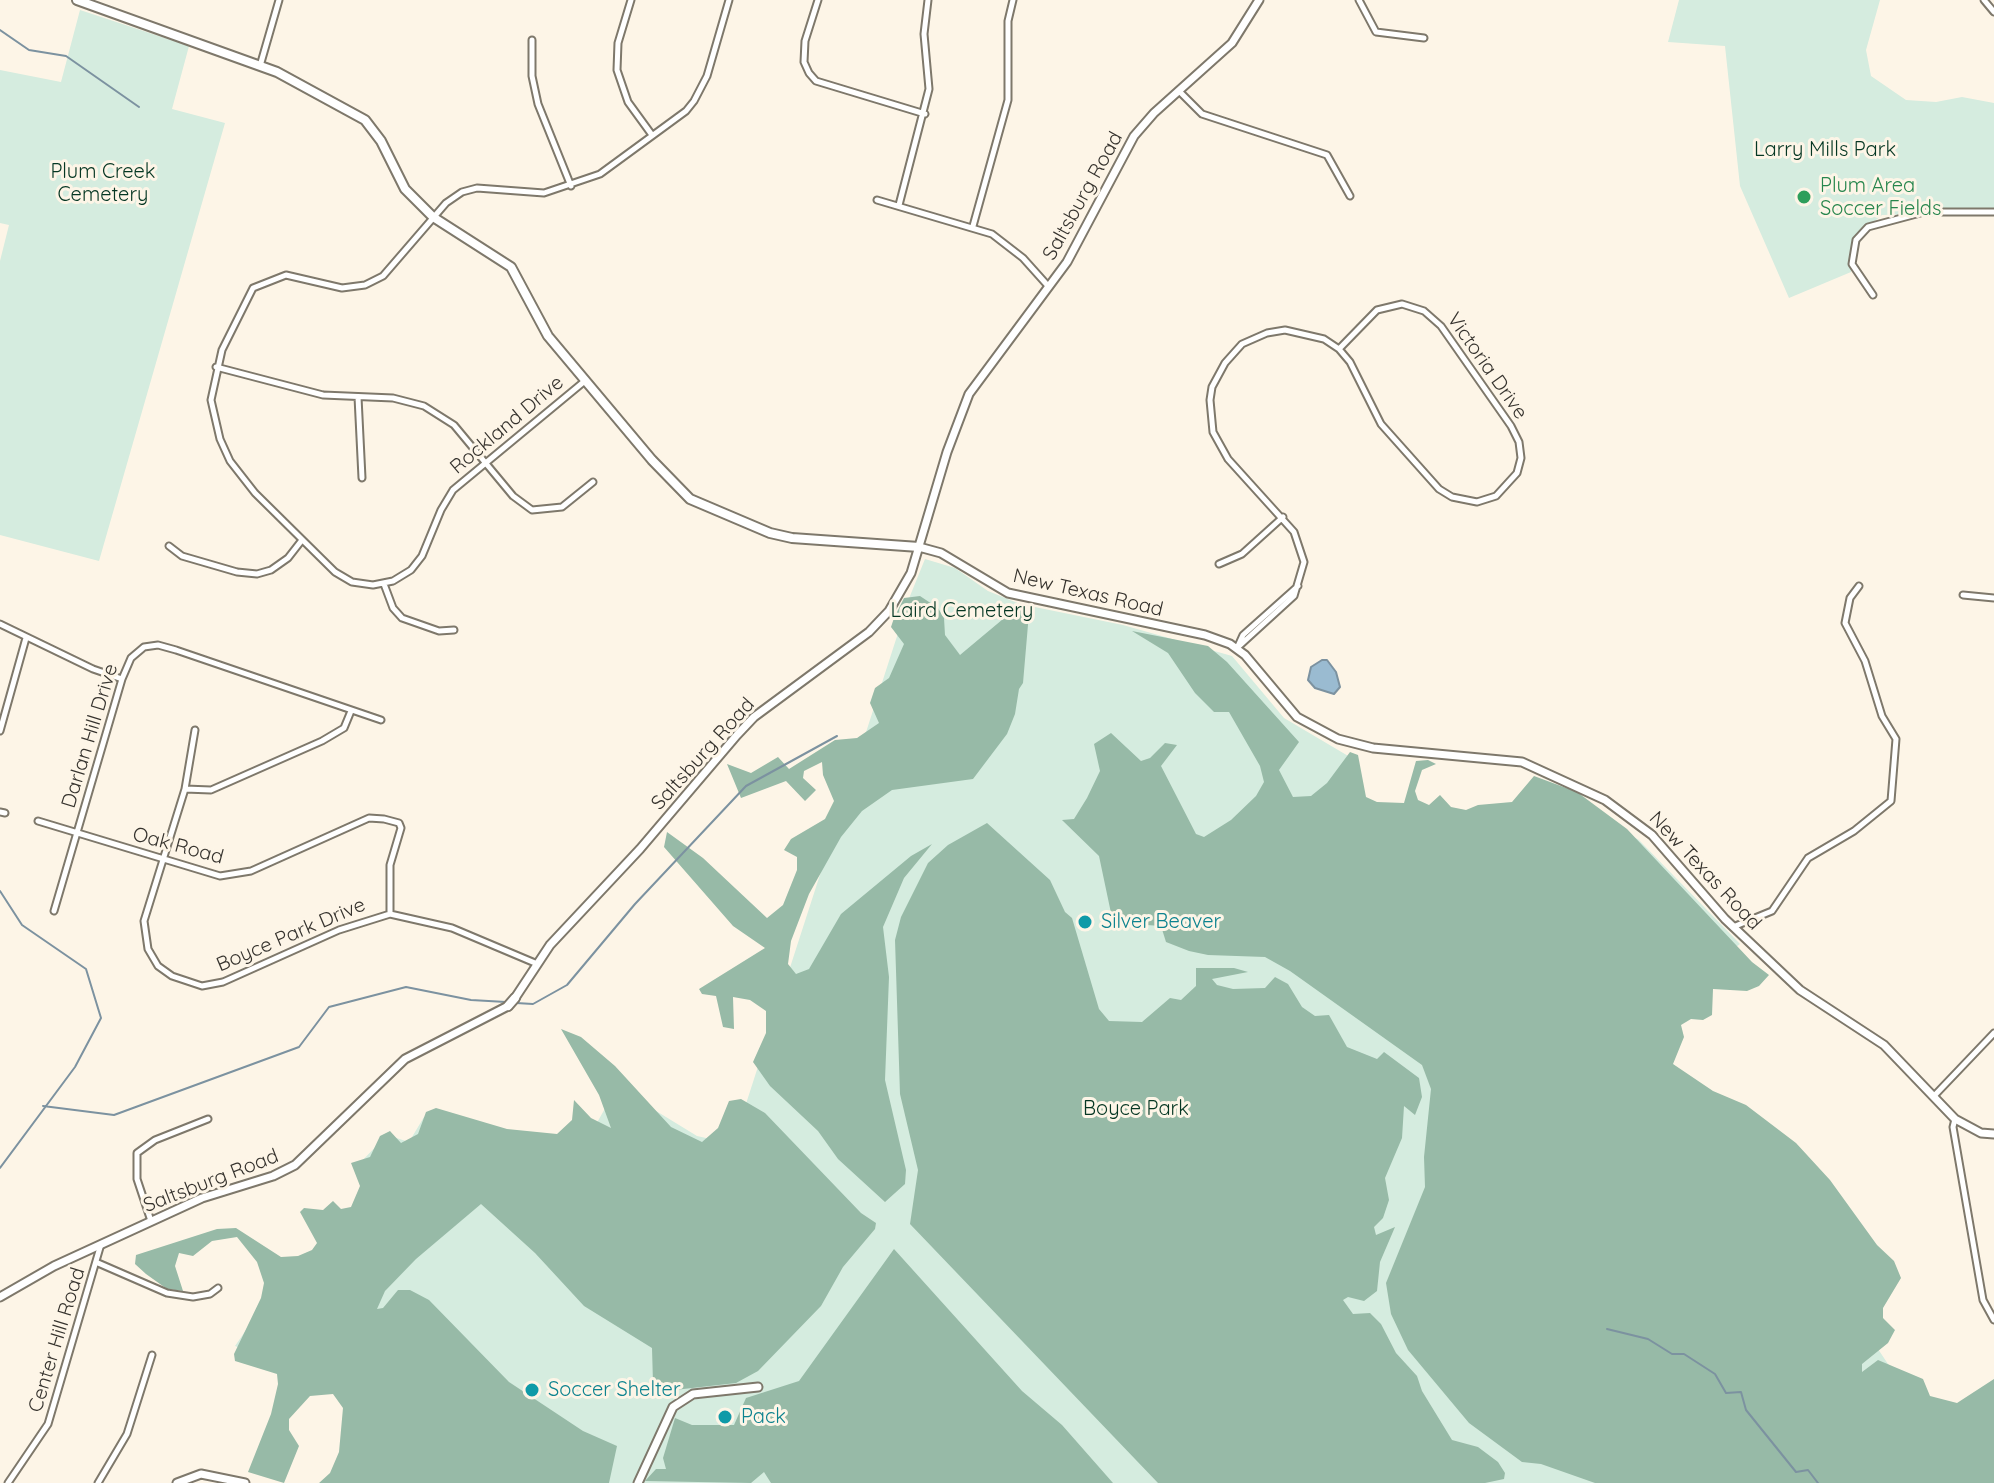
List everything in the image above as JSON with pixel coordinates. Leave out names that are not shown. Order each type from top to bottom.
[{"type":"main road","name":"New Texas Road","points":[[77,0],[302,83],[365,120],[381,141],[405,189],[433,217],[511,267],[542,328],[652,460],[690,499],[770,533],[792,538],[919,547],[941,553],[1008,593],[1205,635],[1237,648],[1288,709],[1309,726],[1338,739],[1373,748],[1522,762],[1605,800],[1652,835],[1733,927],[1800,990],[1884,1045],[1955,1119],[1981,1133],[1994,1134]]},
{"type":"main road","name":"Saltsburg Road","points":[[0,1297],[101,1243],[202,1198],[273,1176],[295,1165],[405,1059],[508,1006],[535,963],[754,717],[869,632],[889,611],[903,591],[967,399],[982,373],[1049,287],[1077,243],[1134,136],[1232,43],[1259,0]]},
{"type":"main road","points":[[638,1483],[673,1407],[693,1394],[758,1387]]},
{"type":"main road","points":[[177,1483],[201,1474],[245,1483]]},
{"type":"street","points":[[260,66],[279,0]]},
{"type":"street","points":[[631,0],[618,43],[617,70],[628,102],[652,135]]},
{"type":"street","points":[[454,630],[439,631],[402,618],[393,608],[384,584],[352,582],[335,572],[282,524],[230,461],[213,409],[216,367],[244,300],[253,288],[286,275],[342,288],[376,281],[399,260],[451,199],[477,188],[544,193],[600,174],[686,111],[701,89],[729,0]]},
{"type":"street","points":[[818,0],[805,41],[804,62],[816,81],[925,114]]},
{"type":"street","points":[[899,205],[925,114],[930,79],[924,34],[928,0]]},
{"type":"street","points":[[973,226],[1008,100],[1008,21],[1013,0]]},
{"type":"street","points":[[1359,0],[1376,32],[1424,38]]},
{"type":"street","points":[[1984,0],[1994,12]]},
{"type":"street","points":[[532,40],[532,76],[538,104],[571,186]]},
{"type":"street","points":[[1178,91],[1202,114],[1327,155],[1350,196]]},
{"type":"street","points":[[877,200],[973,226],[1007,242],[1049,287]]},
{"type":"street","points":[[1873,295],[1852,264],[1856,240],[1868,227],[1924,212],[1994,212]]},
{"type":"street","name":"Victoria Drive","points":[[1390,305],[1415,307],[1432,317],[1519,442],[1521,458],[1509,486],[1496,496],[1477,502],[1452,497],[1439,489],[1381,424],[1350,362],[1339,349],[1368,316],[1390,305]]},
{"type":"street","points":[[1237,648],[1243,635],[1299,585],[1303,550],[1283,517],[1228,459],[1217,442],[1210,418],[1212,387],[1235,350],[1267,333],[1303,332],[1339,349]]},
{"type":"street","points":[[216,367],[323,395],[393,398],[438,413],[454,425],[513,496],[532,510],[562,507],[593,482]]},
{"type":"street","name":"Rockland Drive","points":[[384,584],[401,577],[416,564],[446,499],[485,462],[586,380]]},
{"type":"street","points":[[358,397],[362,478]]},
{"type":"street","points":[[1219,564],[1242,554],[1283,517]]},
{"type":"street","points":[[169,546],[182,556],[237,572],[257,574],[271,570],[288,558],[302,540]]},
{"type":"street","points":[[1733,927],[1772,911],[1808,858],[1854,831],[1891,801],[1896,739],[1882,716],[1865,661],[1845,623],[1850,598],[1859,586]]},
{"type":"street","points":[[1963,595],[1994,598]]},
{"type":"street","points":[[0,624],[122,679]]},
{"type":"street","points":[[0,731],[26,638]]},
{"type":"street","name":"Darlan Hill Drive","points":[[54,911],[122,679],[136,653],[158,645],[381,720]]},
{"type":"street","points":[[185,789],[211,790],[322,741],[342,730],[351,711]]},
{"type":"street","name":"Boyce Park Drive","points":[[195,730],[185,789],[144,921],[148,949],[158,966],[180,981],[191,984],[223,982],[339,930],[390,914],[452,928],[535,963]]},
{"type":"street","name":"Oak Road","points":[[38,821],[200,872],[232,876],[369,818],[399,823],[401,828],[390,865],[390,914]]},
{"type":"street","points":[[1934,1096],[1994,1033]]},
{"type":"street","points":[[151,1221],[137,1179],[137,1153],[155,1140],[208,1119]]},
{"type":"street","points":[[1955,1119],[1953,1127],[1983,1300],[1994,1320]]},
{"type":"street","name":"Center Hill Road","points":[[8,1483],[48,1424],[98,1263],[101,1243]]},
{"type":"street","points":[[98,1263],[180,1296],[202,1297],[218,1288]]},
{"type":"street","points":[[98,1483],[127,1434],[152,1355]]},
{"type":"green space","name":"Larry Mills Park","points":[[1679,0],[1880,0],[1866,50],[1871,76],[1906,100],[1936,102],[1962,97],[1994,103],[1994,212],[1882,215],[1852,240],[1851,272],[1789,298],[1740,186],[1725,46],[1668,42]]},
{"type":"green space","name":"Plum Creek Cemetery","points":[[80,10],[189,46],[172,109],[225,123],[99,561],[0,535],[0,261],[9,225],[0,223],[0,70],[61,82]]},
{"type":"green space","name":"Boyce Park","points":[[925,559],[955,568],[988,591],[1020,604],[1123,625],[1232,656],[1284,718],[1355,760],[1358,810],[1509,815],[1540,784],[1639,840],[1740,944],[1636,1022],[1854,1313],[1888,1364],[1994,1459],[1994,1483],[337,1483],[352,1390],[235,1346],[273,1291],[383,1189],[357,1166],[387,1135],[409,1142],[424,1117],[580,1153],[617,1087],[697,1136],[733,1144],[910,596]]},
{"type":"green space","points":[[920,596],[938,608],[944,618],[945,635],[960,655],[1015,609],[1026,607],[1029,613],[1023,683],[1015,714],[1007,734],[973,779],[892,790],[862,811],[841,837],[809,894],[791,941],[788,964],[796,974],[809,969],[841,914],[911,856],[932,844],[904,878],[883,927],[889,977],[885,1080],[906,1170],[905,1184],[885,1202],[838,1159],[818,1131],[770,1086],[753,1062],[766,1033],[766,1011],[750,1000],[733,997],[734,1029],[723,1027],[716,996],[702,994],[699,989],[765,948],[733,926],[664,847],[667,832],[703,858],[767,918],[783,905],[797,870],[797,857],[784,850],[791,839],[825,819],[834,801],[823,775],[822,762],[804,771],[803,778],[816,790],[805,801],[786,781],[741,798],[727,764],[751,773],[778,757],[789,769],[835,740],[857,738],[879,723],[870,703],[875,688],[889,678],[904,644],[891,627],[904,598]]},
{"type":"green space","points":[[1132,631],[1208,646],[1227,662],[1299,742],[1279,770],[1293,797],[1311,796],[1327,783],[1350,752],[1358,755],[1366,797],[1377,802],[1404,803],[1416,761],[1428,760],[1436,764],[1422,770],[1415,791],[1418,800],[1429,805],[1440,795],[1451,807],[1466,810],[1478,805],[1512,802],[1534,776],[1577,792],[1627,829],[1752,962],[1769,975],[1759,986],[1747,991],[1713,989],[1712,1015],[1703,1020],[1691,1019],[1681,1025],[1684,1037],[1673,1064],[1713,1091],[1746,1105],[1796,1143],[1830,1180],[1877,1245],[1894,1261],[1901,1278],[1883,1308],[1883,1318],[1895,1330],[1888,1343],[1862,1364],[1862,1372],[1878,1360],[1923,1379],[1930,1396],[1957,1403],[1994,1379],[1994,1483],[1595,1483],[1541,1464],[1522,1462],[1469,1423],[1408,1350],[1391,1314],[1386,1283],[1425,1187],[1424,1157],[1431,1089],[1422,1065],[1290,971],[1265,957],[1208,955],[1189,951],[1166,942],[1161,926],[1132,924],[1111,913],[1099,856],[1062,820],[1074,819],[1087,798],[1100,771],[1094,744],[1111,733],[1141,761],[1150,758],[1165,743],[1177,745],[1161,766],[1196,834],[1204,837],[1231,820],[1256,796],[1264,782],[1260,766],[1229,712],[1214,712],[1195,693],[1168,653]]},
{"type":"green space","points":[[987,823],[1050,880],[1065,912],[1072,918],[1099,1009],[1109,1021],[1142,1022],[1170,998],[1181,1000],[1196,986],[1196,968],[1234,968],[1248,972],[1212,979],[1217,985],[1233,989],[1265,988],[1275,977],[1288,984],[1302,1007],[1315,1016],[1329,1015],[1347,1047],[1377,1059],[1384,1052],[1419,1078],[1422,1097],[1415,1115],[1404,1106],[1402,1138],[1385,1178],[1389,1200],[1383,1218],[1374,1227],[1376,1235],[1395,1227],[1380,1262],[1377,1291],[1364,1301],[1348,1297],[1343,1300],[1353,1314],[1370,1313],[1381,1324],[1396,1353],[1417,1376],[1422,1391],[1452,1440],[1478,1447],[1498,1462],[1505,1473],[1504,1479],[1485,1483],[1158,1483],[910,1224],[918,1170],[900,1094],[895,940],[901,917],[928,863],[948,845]]},
{"type":"green space","points":[[561,1029],[581,1037],[615,1066],[671,1127],[702,1142],[718,1128],[729,1101],[741,1099],[765,1113],[861,1213],[876,1223],[875,1229],[843,1267],[821,1306],[758,1371],[736,1383],[666,1391],[653,1383],[652,1348],[584,1306],[535,1253],[481,1204],[416,1259],[385,1291],[377,1309],[383,1308],[398,1290],[410,1290],[429,1300],[509,1382],[583,1431],[617,1446],[609,1483],[319,1483],[330,1473],[339,1452],[343,1408],[333,1394],[310,1396],[289,1419],[289,1430],[299,1446],[284,1483],[248,1472],[271,1414],[278,1384],[277,1374],[235,1361],[234,1354],[261,1298],[264,1283],[257,1262],[237,1237],[212,1241],[193,1256],[179,1253],[175,1266],[183,1291],[167,1289],[146,1274],[135,1264],[136,1255],[217,1229],[236,1228],[281,1257],[298,1256],[312,1250],[317,1243],[300,1212],[304,1208],[323,1210],[333,1201],[341,1209],[351,1207],[360,1186],[351,1163],[370,1157],[380,1136],[390,1131],[401,1143],[418,1134],[426,1112],[436,1108],[507,1129],[557,1134],[572,1120],[574,1100],[591,1118],[611,1128],[599,1095]]},
{"type":"green space","points":[[894,1249],[1022,1391],[1062,1425],[1113,1483],[771,1483],[764,1472],[751,1483],[645,1481],[656,1469],[666,1469],[663,1458],[675,1418],[692,1425],[734,1425],[746,1398],[799,1381]]},
{"type":"water","points":[[1327,660],[1336,672],[1340,687],[1334,694],[1315,688],[1308,680],[1311,667]]},
{"type":"waterway","points":[[0,30],[29,50],[66,56],[139,107]]},
{"type":"waterway","points":[[516,1003],[533,1004],[567,985],[635,904],[746,786],[837,736]]},
{"type":"waterway","points":[[0,891],[22,925],[86,969],[101,1018],[75,1067],[0,1168]]},
{"type":"waterway","points":[[43,1106],[114,1115],[299,1047],[329,1007],[406,987],[471,1000],[506,1002]]},
{"type":"waterway","points":[[1607,1329],[1648,1339],[1672,1354],[1684,1354],[1715,1374],[1726,1393],[1741,1392],[1746,1410],[1796,1472],[1808,1470],[1818,1483]]},
{"type":"place","name":"Plum Area Soccer Fields","points":[[1804,197]]},
{"type":"place","name":"Silver Beaver","points":[[1085,922]]},
{"type":"place","name":"Soccer Shelter","points":[[532,1390]]},
{"type":"place","name":"Pack","points":[[725,1417]]},
{"type":"park label","name":"Laird Cemetery","points":[[962,611]]}]
